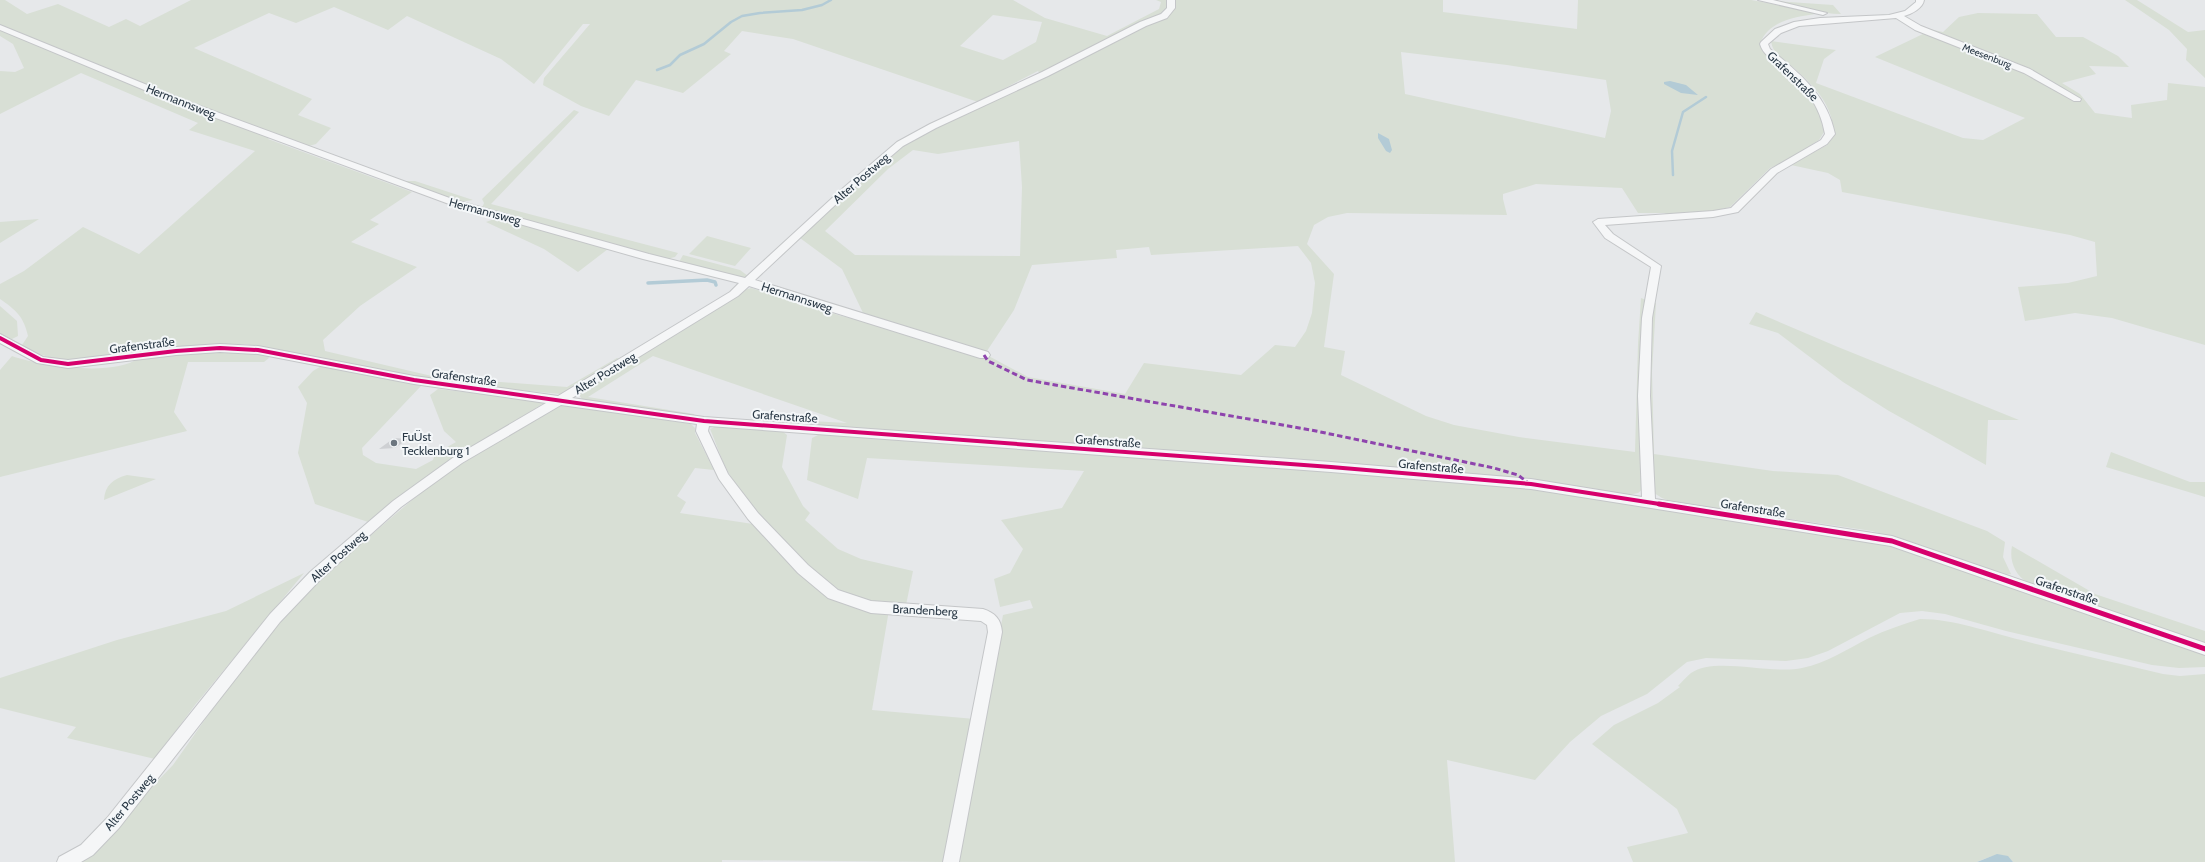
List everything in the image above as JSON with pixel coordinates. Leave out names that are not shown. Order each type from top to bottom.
[{"type":"street","name":"Alter Postweg","points":[[65,862],[87,850],[113,823],[275,618],[315,576],[397,504],[458,460],[734,294],[845,191],[900,144],[933,126],[1046,74],[1143,24],[1164,16],[1172,8],[1171,0]]},
{"type":"street","points":[[1762,0],[1808,8],[1826,15],[1896,14],[1918,7],[1920,0]]},
{"type":"street","name":"Meesenburg","points":[[1896,14],[1918,28],[2027,71],[2077,99]]},
{"type":"street","name":"Grafenstraße","points":[[1649,502],[1644,396],[1647,318],[1656,266],[1609,236],[1598,222],[1713,214],[1734,210],[1774,171],[1824,142],[1830,134],[1825,110],[1806,85],[1766,50],[1764,44],[1769,35],[1784,24],[1799,19],[1826,15]]},
{"type":"street","name":"Hermannsweg","points":[[0,27],[181,102],[452,202],[747,283],[761,285],[984,355]]},
{"type":"street","name":"Grafenstraße","points":[[0,338],[12,346],[41,360],[68,364],[176,350],[220,348],[258,350],[414,380],[704,421],[1331,467],[1531,484],[1892,541],[2205,648]]},
{"type":"street","name":"Brandenberg","points":[[704,421],[702,431],[723,476],[753,516],[803,569],[833,594],[871,607],[983,615],[991,618],[995,624],[996,632],[951,862]]},
{"type":"shaded area","points":[[0,0],[5,0],[27,14],[58,4],[109,27],[126,19],[140,26],[191,0],[1013,0],[1045,18],[1107,36],[1159,9],[1161,2],[1156,0],[1443,0],[1443,12],[1577,29],[1578,0],[1751,0],[1816,12],[1815,14],[1791,19],[1776,25],[1769,30],[1760,44],[1764,52],[1816,99],[1824,132],[1819,140],[1790,159],[1770,168],[1730,207],[1709,212],[1671,216],[1664,213],[1638,213],[1622,188],[1536,184],[1503,194],[1507,215],[1347,213],[1328,217],[1314,225],[1307,244],[1334,274],[1324,347],[1345,351],[1341,375],[1426,416],[1454,425],[1519,437],[1635,452],[1638,344],[1641,298],[1646,300],[1643,489],[1638,493],[1629,495],[1572,488],[1530,478],[1517,480],[1318,461],[942,436],[810,424],[811,421],[847,423],[653,356],[588,397],[694,414],[695,416],[582,399],[579,395],[583,390],[741,291],[751,288],[838,315],[945,343],[925,332],[864,315],[842,269],[800,238],[841,199],[904,146],[942,125],[1043,78],[1038,71],[978,102],[793,39],[742,31],[724,51],[731,54],[683,93],[636,80],[609,116],[581,106],[543,85],[544,78],[590,24],[583,24],[534,84],[501,59],[407,16],[388,30],[334,7],[296,23],[269,13],[194,48],[312,99],[298,115],[331,128],[316,144],[309,146],[273,134],[268,139],[412,192],[370,220],[379,224],[351,242],[417,267],[360,306],[323,340],[325,351],[436,377],[567,387],[617,358],[621,359],[569,392],[560,394],[445,383],[319,357],[245,344],[166,347],[80,359],[58,360],[20,348],[28,336],[26,329],[18,314],[0,299],[0,284],[24,271],[83,227],[139,254],[255,151],[189,130],[198,123],[81,73],[0,114],[0,71],[15,72],[24,68],[13,44],[0,36]],"holes":[[[993,15],[1042,22],[1036,42],[1003,60],[960,46]],[[1401,52],[1507,65],[1606,80],[1611,111],[1605,138],[1405,94]],[[1019,141],[1022,187],[1020,256],[855,255],[825,231],[888,169],[913,150],[938,154]],[[1298,246],[1311,263],[1315,283],[1312,313],[1306,331],[1295,347],[1275,345],[1241,375],[1144,363],[1125,394],[1028,377],[985,354],[1014,310],[1032,265],[1117,258],[1116,250],[1149,247],[1151,255]]]},
{"type":"shaded area","points":[[2125,0],[2137,0],[2188,32],[2205,30],[2205,78],[2186,60],[2187,49],[2169,30]]},
{"type":"shaded area","points":[[1776,1],[1833,5],[1841,14],[1817,11]]},
{"type":"shaded area","points":[[1978,13],[2037,14],[2056,37],[2083,37],[2118,56],[2129,67],[2089,66],[2096,74],[2062,83],[2080,94],[2095,113],[2132,118],[2131,105],[2167,100],[2168,83],[2205,87],[2205,345],[2112,318],[2075,313],[2025,321],[2018,287],[2068,283],[2097,276],[2095,242],[2070,235],[1842,192],[1840,180],[1828,173],[1791,165],[1827,145],[1834,135],[1833,124],[1827,106],[1822,98],[1802,75],[1777,54],[1771,41],[1836,50],[1824,59],[1816,83],[1963,138],[1983,140],[2025,118],[1875,57],[1925,33],[1919,27],[1943,32],[1959,17]]},
{"type":"shaded area","points":[[574,110],[579,112],[491,204],[678,253],[675,257],[667,259],[482,208],[484,203],[482,199]]},
{"type":"shaded area","points":[[402,181],[415,181],[473,200],[460,202]]},
{"type":"shaded area","points":[[497,218],[608,249],[578,272],[544,249],[486,222]]},
{"type":"shaded area","points":[[39,219],[0,243],[0,222]]},
{"type":"shaded area","points":[[707,236],[751,248],[735,266],[689,254]]},
{"type":"shaded area","points":[[683,255],[740,270],[748,276],[743,278],[679,262]]},
{"type":"shaded area","points":[[1653,302],[1656,303],[1652,372],[1654,454],[1773,471],[1838,475],[1987,531],[2005,542],[2003,557],[2011,574],[2005,575],[1904,540],[1872,531],[1673,502],[1654,493],[1646,404]]},
{"type":"shaded area","points":[[0,306],[17,321],[18,336],[12,339],[0,334]]},
{"type":"shaded area","points":[[1756,312],[1838,347],[2019,420],[1988,420],[1986,465],[1889,411],[1843,382],[1778,333],[1749,324]]},
{"type":"shaded area","points":[[216,352],[252,352],[267,355],[269,358],[264,362],[188,362],[174,412],[187,431],[0,477],[0,370],[12,356],[24,360],[58,366],[95,368],[128,364],[139,358]]},
{"type":"shaded area","points":[[323,365],[421,386],[362,448],[363,455],[376,463],[416,469],[433,460],[435,454],[456,442],[444,431],[430,395],[438,389],[543,401],[544,403],[440,467],[368,522],[315,504],[298,453],[307,403],[298,387],[313,371]]},
{"type":"shaded area","points":[[563,405],[691,424],[695,428],[695,433],[714,470],[695,468],[677,496],[686,502],[680,513],[753,524],[797,571],[824,593],[849,606],[869,610],[889,610],[872,710],[975,719],[945,862],[722,860],[722,862],[72,862],[91,850],[173,765],[216,704],[281,621],[321,578],[426,488],[455,468],[553,408]]},
{"type":"shaded area","points":[[717,426],[782,431],[787,435],[782,467],[803,506],[810,513],[805,520],[838,549],[861,559],[913,571],[906,605],[874,602],[855,597],[839,590],[803,561],[767,524],[751,505],[728,472],[710,429]]},
{"type":"shaded area","points":[[820,434],[1473,482],[1587,496],[1881,541],[2205,652],[2205,667],[2179,668],[2152,665],[2006,631],[1945,614],[1922,611],[1900,613],[1828,651],[1808,658],[1786,661],[1706,658],[1687,662],[1647,694],[1601,716],[1570,742],[1535,780],[1447,760],[1455,862],[957,862],[1003,615],[1033,608],[1030,600],[1000,607],[994,579],[1010,573],[1023,549],[1001,520],[1062,508],[1084,471],[867,458],[858,499],[807,480],[812,438]]},
{"type":"shaded area","points":[[2111,452],[2190,482],[2205,482],[2205,497],[2106,467]]},
{"type":"shaded area","points":[[127,475],[156,479],[104,500],[106,490],[111,483],[118,478]]},
{"type":"shaded area","points":[[2012,546],[2095,594],[2205,631],[2205,646],[2028,583],[2016,572],[2011,557]]},
{"type":"shaded area","points":[[304,573],[195,705],[155,759],[67,738],[76,727],[0,708],[0,678],[117,640],[226,611]]},
{"type":"shaded area","points":[[1920,619],[1946,621],[2163,674],[2180,676],[2205,674],[2205,862],[2013,862],[2009,858],[2000,855],[1977,862],[1633,862],[1627,847],[1688,833],[1677,809],[1592,744],[1614,725],[1658,703],[1680,687],[1678,686],[1691,673],[1701,668],[1729,666],[1790,670],[1811,666],[1837,655],[1882,632]]},
{"type":"water","points":[[1670,81],[1686,85],[1698,95],[1681,93],[1664,84],[1664,82]]},
{"type":"water","points":[[1378,133],[1389,139],[1392,150],[1390,153],[1386,151],[1378,138]]},
{"type":"water","points":[[1997,854],[2008,856],[2013,862],[1977,862]]},
{"type":"building","name":"FuÜst Tecklenburg 1","points":[[394,438],[408,439],[395,448],[379,449]]},
{"type":"waterway","points":[[657,70],[670,65],[680,55],[704,44],[731,22],[742,16],[802,10],[822,5],[831,0]]},
{"type":"waterway","points":[[1673,175],[1672,151],[1683,112],[1706,97]]},
{"type":"waterway","points":[[648,283],[707,280],[715,282],[716,285]]},
{"type":"marked path","points":[[984,355],[988,361],[1027,380],[1311,430],[1494,468],[1518,475],[1527,482]]},
{"type":"cycle path","points":[[0,338],[12,346],[41,360],[68,364],[176,351],[220,348],[258,350],[414,380],[704,421],[1331,467],[1531,484],[1892,541],[2205,649]]},
{"type":"place","name":"FuÜst Tecklenburg 1","points":[[394,443]]}]
